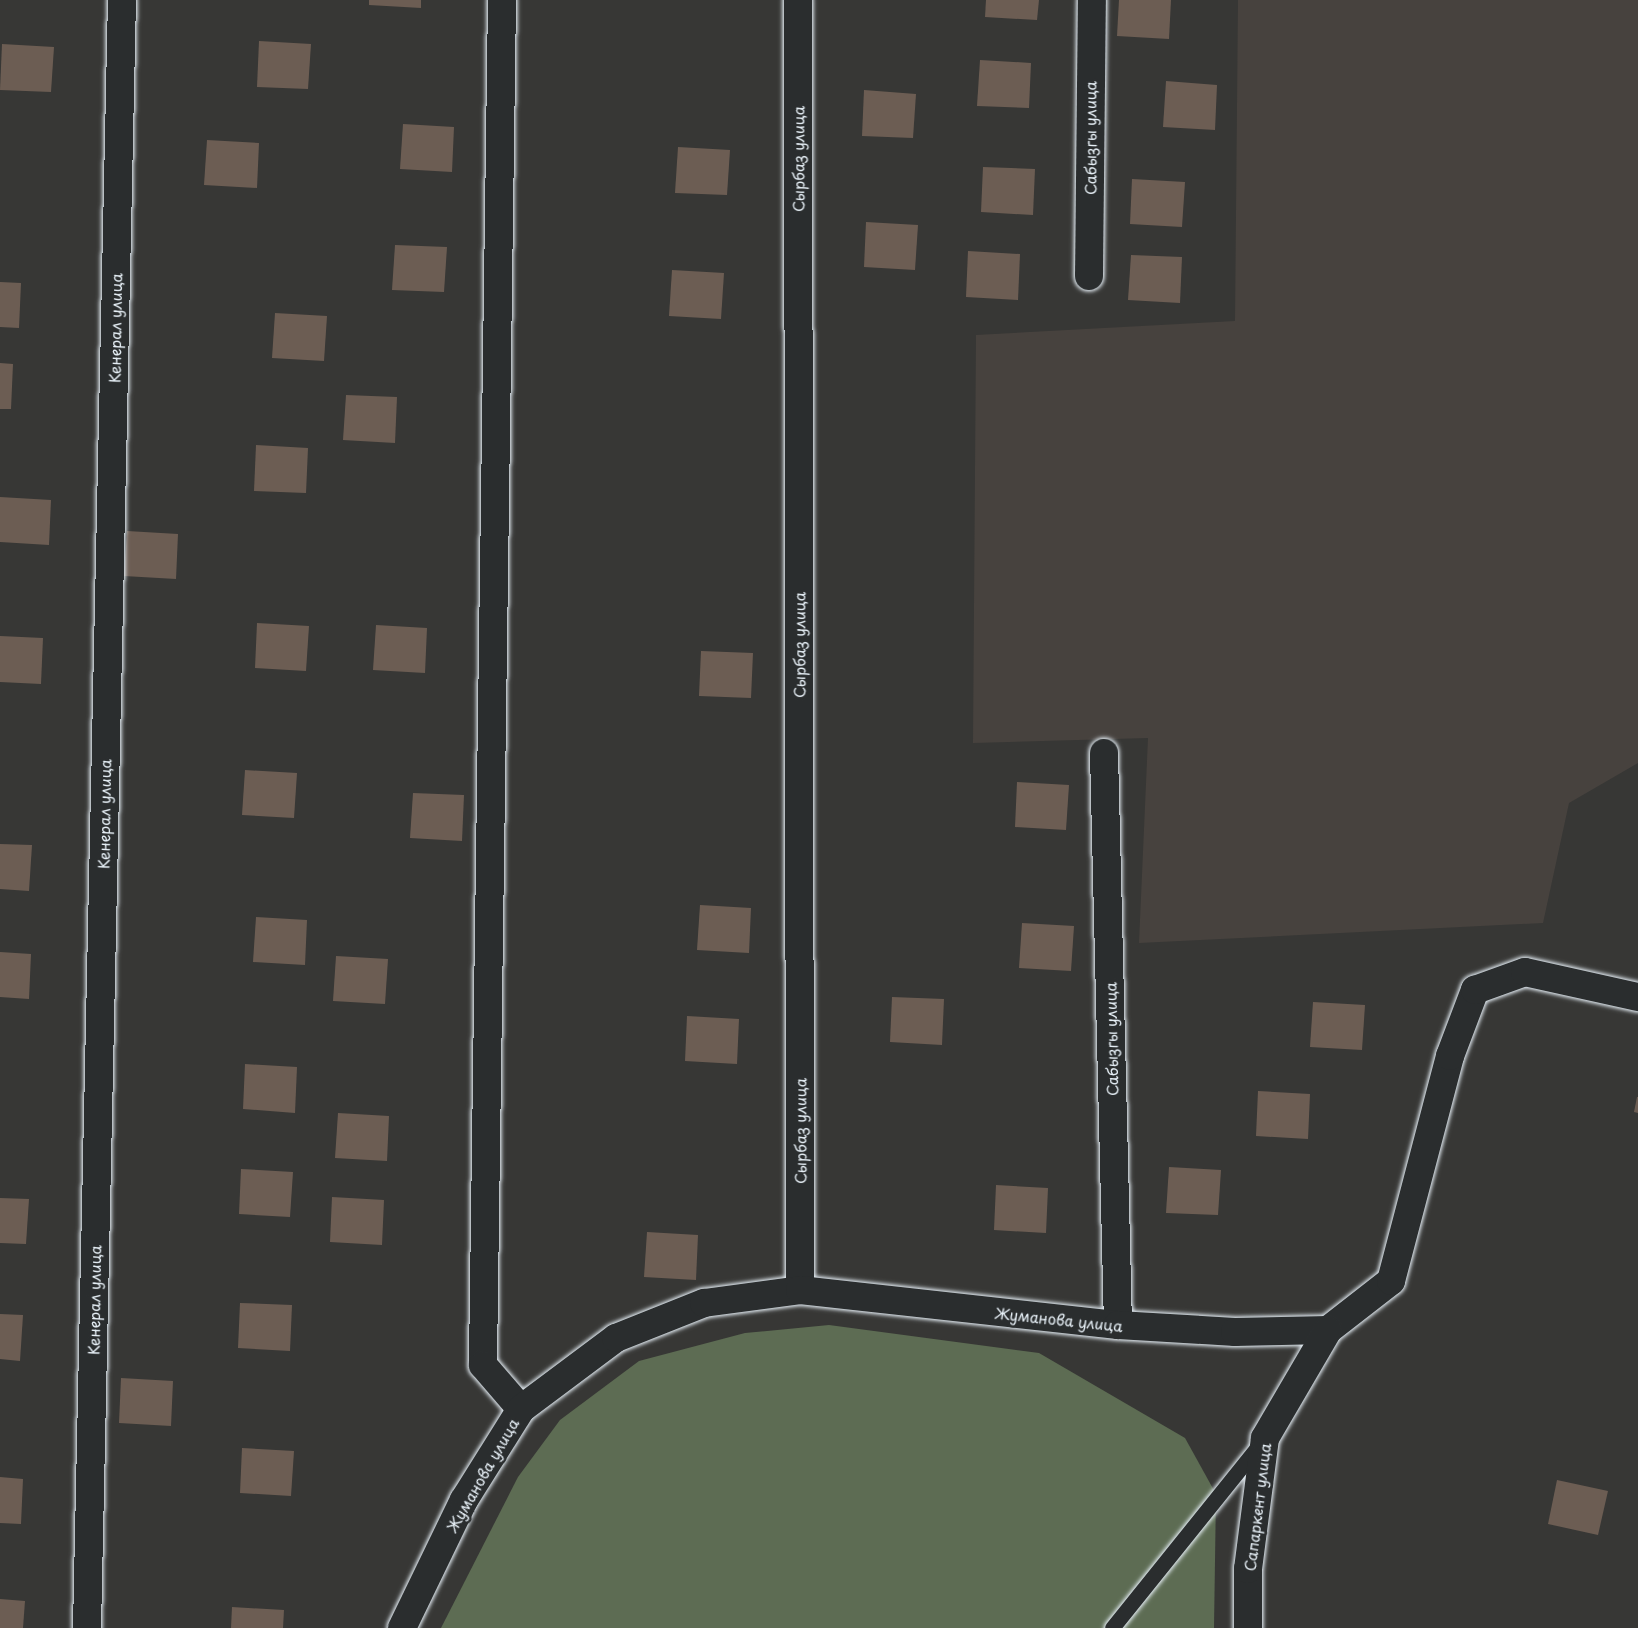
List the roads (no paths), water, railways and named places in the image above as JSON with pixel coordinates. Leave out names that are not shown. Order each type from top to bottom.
[{"type":"street","name":"Кенерал улица","points":[[87,1628],[122,0]]},
{"type":"street","points":[[502,0],[483,1365],[521,1409]]},
{"type":"street","name":"Сырбаз улица","points":[[798,0],[800,1290]]},
{"type":"street","name":"Сабызгы улица","points":[[1089,276],[1092,0]]},
{"type":"street","name":"Сабызгы улица","points":[[1104,753],[1118,1325]]},
{"type":"street","points":[[1328,1330],[1391,1281],[1450,1056],[1475,990],[1526,972],[1638,997]]},
{"type":"street","name":"Жуманова улица","points":[[402,1628],[464,1500],[521,1409],[616,1338],[704,1303],[800,1290],[1118,1325],[1235,1332],[1328,1330]]},
{"type":"street","name":"Сапаркент улица","points":[[1248,1628],[1248,1569],[1265,1438],[1328,1330]]},
{"type":"lane","points":[[1112,1628],[1265,1438]]}]
